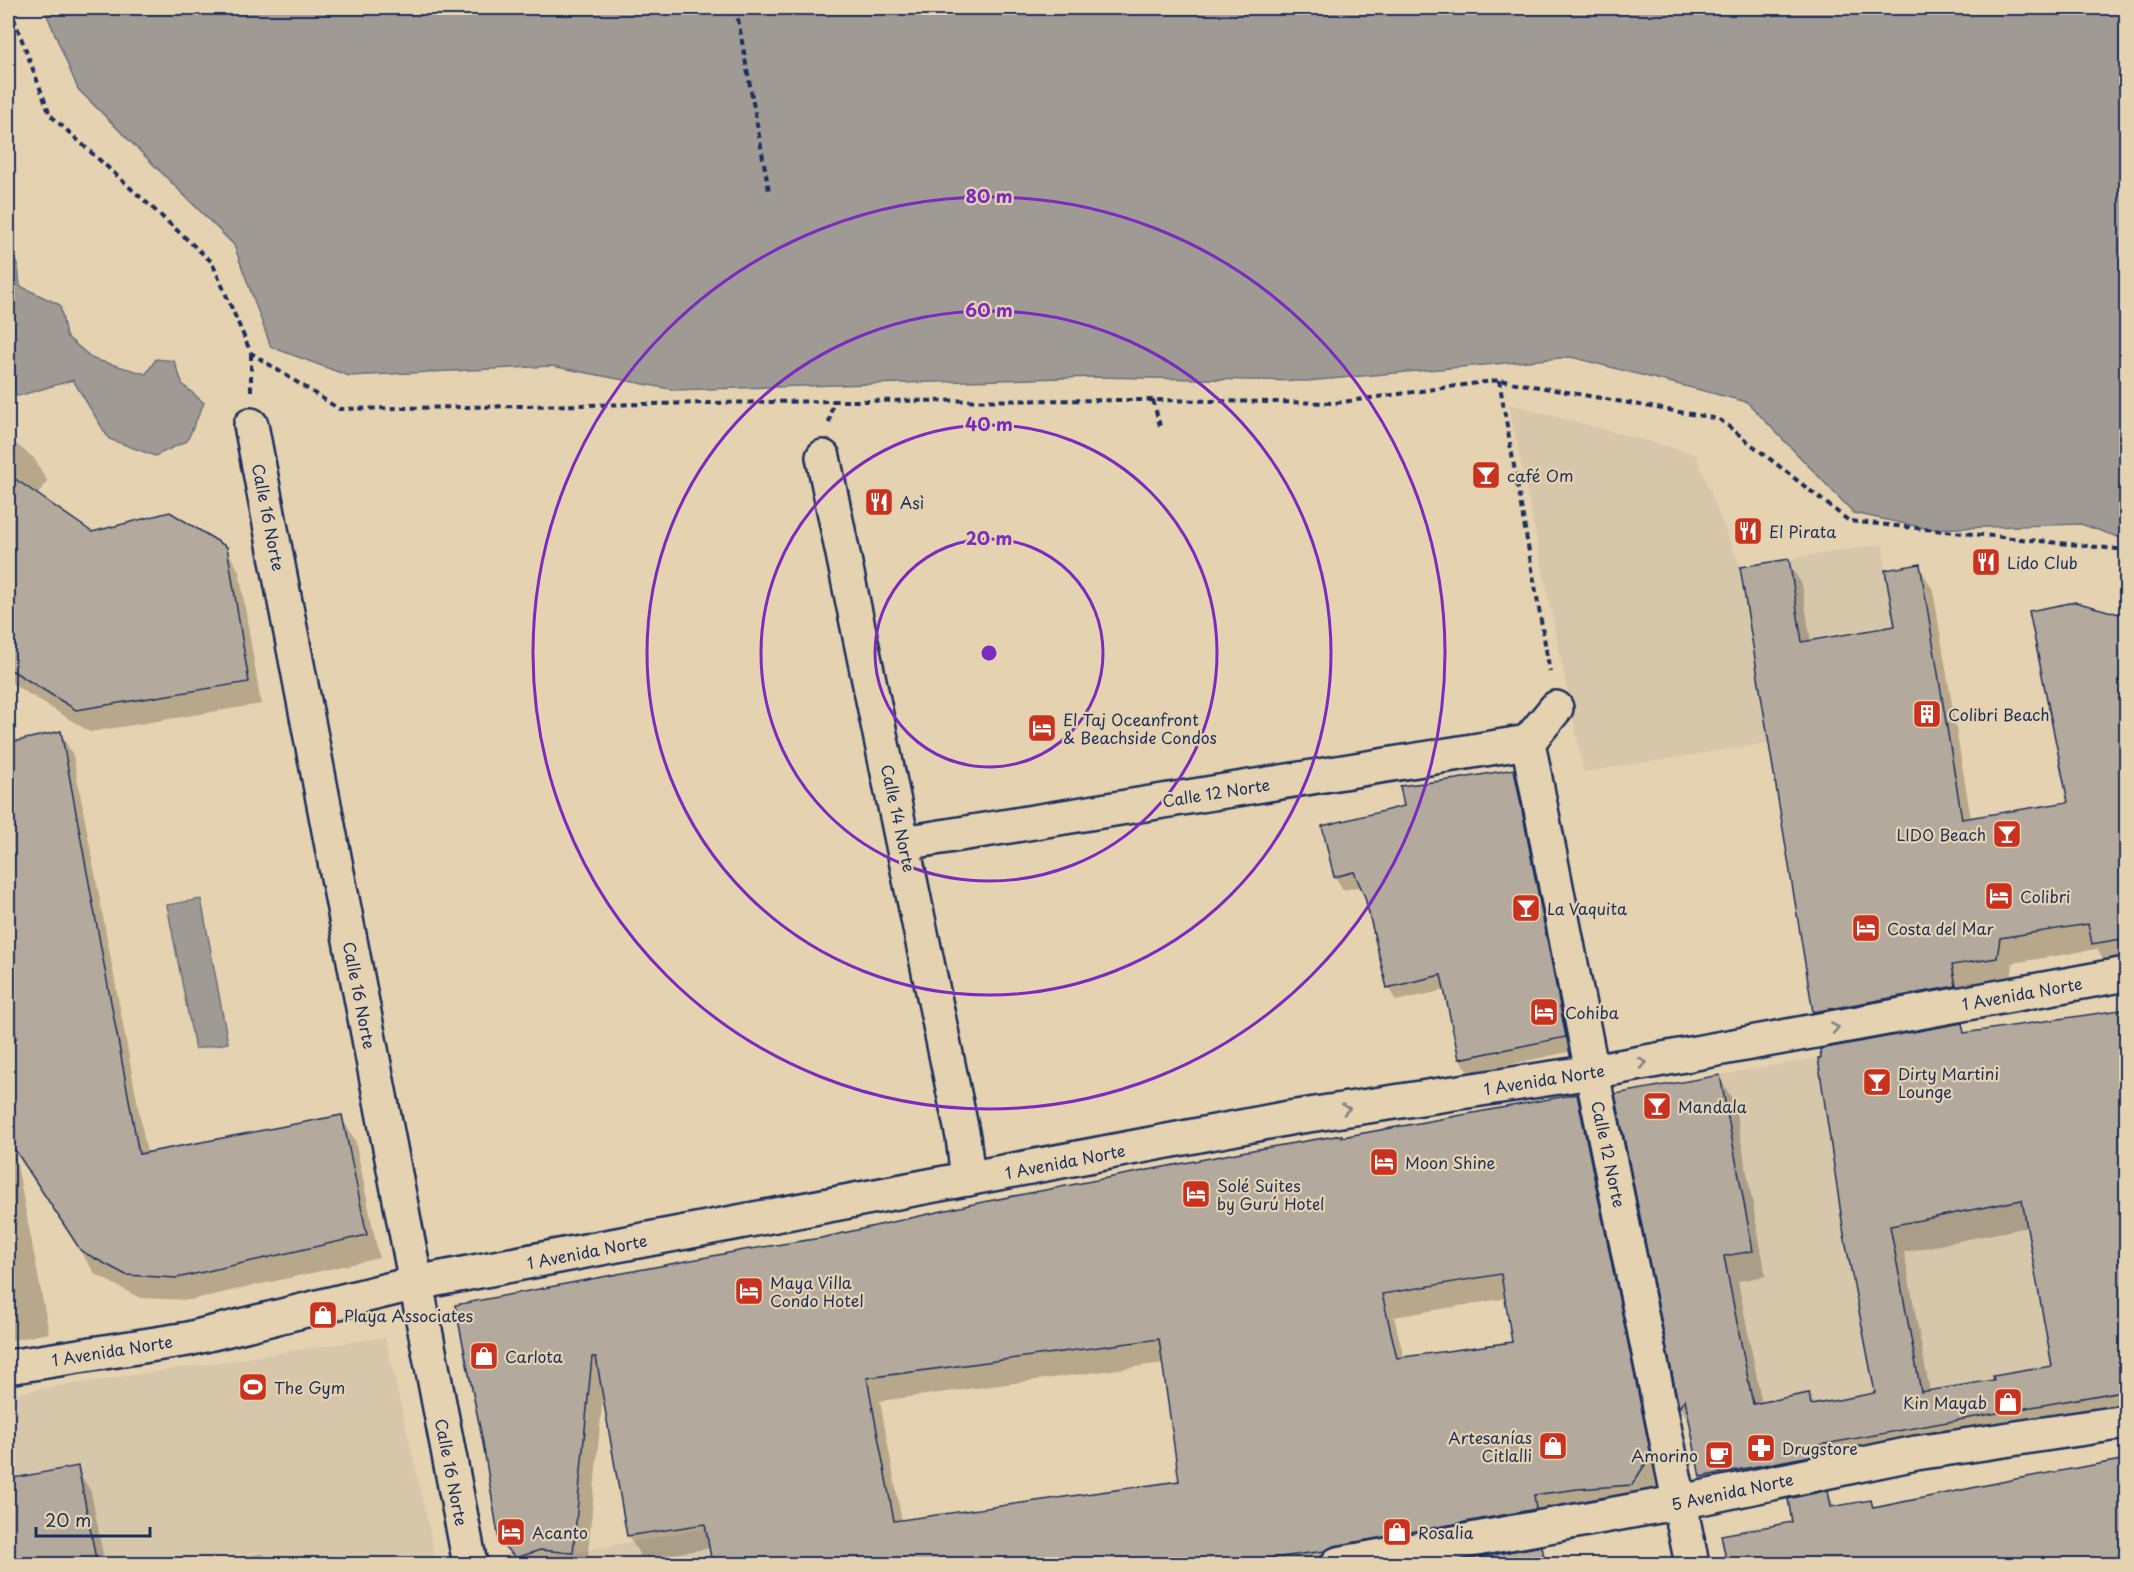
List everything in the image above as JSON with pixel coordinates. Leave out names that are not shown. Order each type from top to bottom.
[{"type":"street","name":"Calle 16 Norte","points":[[251,425],[470,1564]]},
{"type":"street","name":"Calle 14 Norte","points":[[824,457],[963,1137],[968,1179]]},
{"type":"street","points":[[1527,742],[1556,708]]},
{"type":"street","name":"Calle 12 Norte","points":[[904,843],[1527,742],[1692,1564]]},
{"type":"street","name":"1 Avenida Norte","points":[[8,1367],[188,1339],[416,1283],[1288,1118],[1592,1072],[2127,974]]},
{"type":"street","name":"5 Avenida Norte","points":[[1338,1564],[1681,1502],[1916,1453],[2127,1422]]},
{"type":"path","points":[[10,8],[50,115],[212,262],[251,353],[339,409],[845,400],[1153,400],[1335,403],[1499,380],[1719,419],[1849,521],[2127,550]]},
{"type":"path","points":[[736,8],[769,191]]},
{"type":"path","points":[[1499,380],[1556,708]]},
{"type":"path","points":[[1153,400],[1160,426]]},
{"type":"shaded area","points":[[44,8],[2126,8],[2126,540],[2081,524],[1929,529],[1854,513],[1747,402],[1571,357],[1307,381],[1094,377],[675,390],[552,366],[349,376],[271,347],[234,245],[78,89]]},
{"type":"shaded area","points":[[8,253],[18,265],[20,286],[60,305],[66,336],[93,359],[146,374],[156,359],[174,361],[183,385],[204,403],[187,441],[155,456],[109,439],[73,380],[18,396],[8,389]]},
{"type":"shaded area","points":[[1509,404],[1695,454],[1740,567],[1883,544],[1885,570],[1956,991],[1814,1014],[1768,743],[1584,772]]},
{"type":"shaded area","points":[[201,899],[228,1043],[195,1049],[167,905]]},
{"type":"shaded area","points":[[1908,1042],[1941,1216],[2051,1195],[2052,1366],[1993,1376],[1999,1412],[1986,1415],[1980,1382],[1921,1392],[1844,1234],[1875,1393],[1835,1401],[1842,1441],[1819,1445],[1809,1394],[1753,1404],[1724,1256],[1753,1250],[1720,1075]]},
{"type":"shaded area","points":[[385,1337],[436,1564],[266,1564],[263,1551],[187,1564],[97,1564],[78,1466],[8,1479],[8,1394]]},
{"type":"shaded area","points":[[706,1528],[712,1564],[512,1564]]},
{"type":"building","points":[[8,474],[92,532],[170,512],[227,547],[249,682],[76,710],[8,668]]},
{"type":"building","points":[[1789,559],[1802,642],[1895,626],[1885,570],[1920,564],[1962,819],[2068,802],[2029,611],[2075,602],[2127,616],[2127,938],[2092,944],[2088,924],[2000,938],[1997,958],[1952,965],[1956,986],[1813,1012],[1740,567]]},
{"type":"building","points":[[61,731],[139,1154],[342,1115],[367,1235],[177,1278],[126,1275],[81,1251],[8,1139],[8,1040],[16,1039],[8,990],[8,743]]},
{"type":"building","points":[[1514,769],[1566,1037],[1459,1059],[1441,975],[1387,988],[1365,897],[1354,872],[1334,877],[1322,826],[1404,806],[1400,786]]},
{"type":"building","points":[[2127,1009],[2127,1390],[1819,1445],[1821,1454],[1700,1477],[1685,1399],[1679,1408],[1615,1094],[1720,1075],[1753,1251],[1724,1256],[1753,1404],[1809,1393],[1811,1405],[1875,1393],[1844,1234],[1818,1058],[1821,1058],[1820,1049],[1962,1023],[1964,1033]],"holes":[[[2022,1200],[2052,1366],[1993,1376],[1994,1380],[1921,1392],[1890,1226]]]},
{"type":"building","points":[[1577,1094],[1651,1455],[1632,1485],[1534,1495],[1536,1509],[1335,1546],[1325,1551],[1226,1564],[712,1564],[705,1524],[627,1536],[596,1357],[592,1357],[573,1553],[540,1550],[516,1558],[499,1541],[483,1443],[455,1305],[744,1250],[821,1238],[978,1203],[1241,1152],[1342,1135],[1342,1137]],"holes":[[[1501,1274],[1512,1342],[1397,1358],[1382,1294]],[[1159,1339],[1179,1481],[894,1521],[867,1378]]]},
{"type":"building","points":[[2127,1459],[2127,1564],[1727,1564],[1721,1535],[1792,1522],[1788,1499],[1828,1490],[1831,1507],[1871,1500],[1873,1508]]},
{"type":"building","points":[[78,1466],[97,1564],[8,1564],[8,1479]]},
{"type":"building","points":[[1542,1546],[1545,1564],[1441,1564]]},
{"type":"place","name":"café Om","points":[[1486,475]]},
{"type":"place","name":"Asì","points":[[879,502]]},
{"type":"place","name":"El Pirata","points":[[1748,531]]},
{"type":"place","name":"Lido Club","points":[[1986,562]]},
{"type":"place","name":"Colibri Beach","points":[[1927,714]]},
{"type":"place","name":"El Taj Oceanfront & Beachside Condos","points":[[1042,728]]},
{"type":"place","name":"LIDO Beach","points":[[2007,834]]},
{"type":"place","name":"Colibri","points":[[1999,896]]},
{"type":"place","name":"La Vaquita","points":[[1526,908]]},
{"type":"place","name":"Costa del Mar","points":[[1866,928]]},
{"type":"place","name":"Cohiba","points":[[1544,1012]]},
{"type":"place","name":"Dirty Martini Lounge","points":[[1877,1082]]},
{"type":"place","name":"Mandala","points":[[1657,1106]]},
{"type":"place","name":"Moon Shine","points":[[1384,1162]]},
{"type":"place","name":"Solé Suites by Gurú Hotel","points":[[1196,1194]]},
{"type":"place","name":"Maya Villa Condo Hotel","points":[[749,1291]]},
{"type":"place","name":"Playa Associates","points":[[323,1315]]},
{"type":"place","name":"Carlota","points":[[484,1356]]},
{"type":"place","name":"The Gym","points":[[253,1387]]},
{"type":"place","name":"Kin Mayab","points":[[2008,1402]]},
{"type":"place","name":"Artesanías Citlalli","points":[[1553,1446]]},
{"type":"place","name":"Drugstore","points":[[1761,1448]]},
{"type":"place","name":"Amorino","points":[[1719,1455]]},
{"type":"place","name":"Acanto","points":[[511,1532]]},
{"type":"place","name":"Rosalia","points":[[1397,1532]]}]
